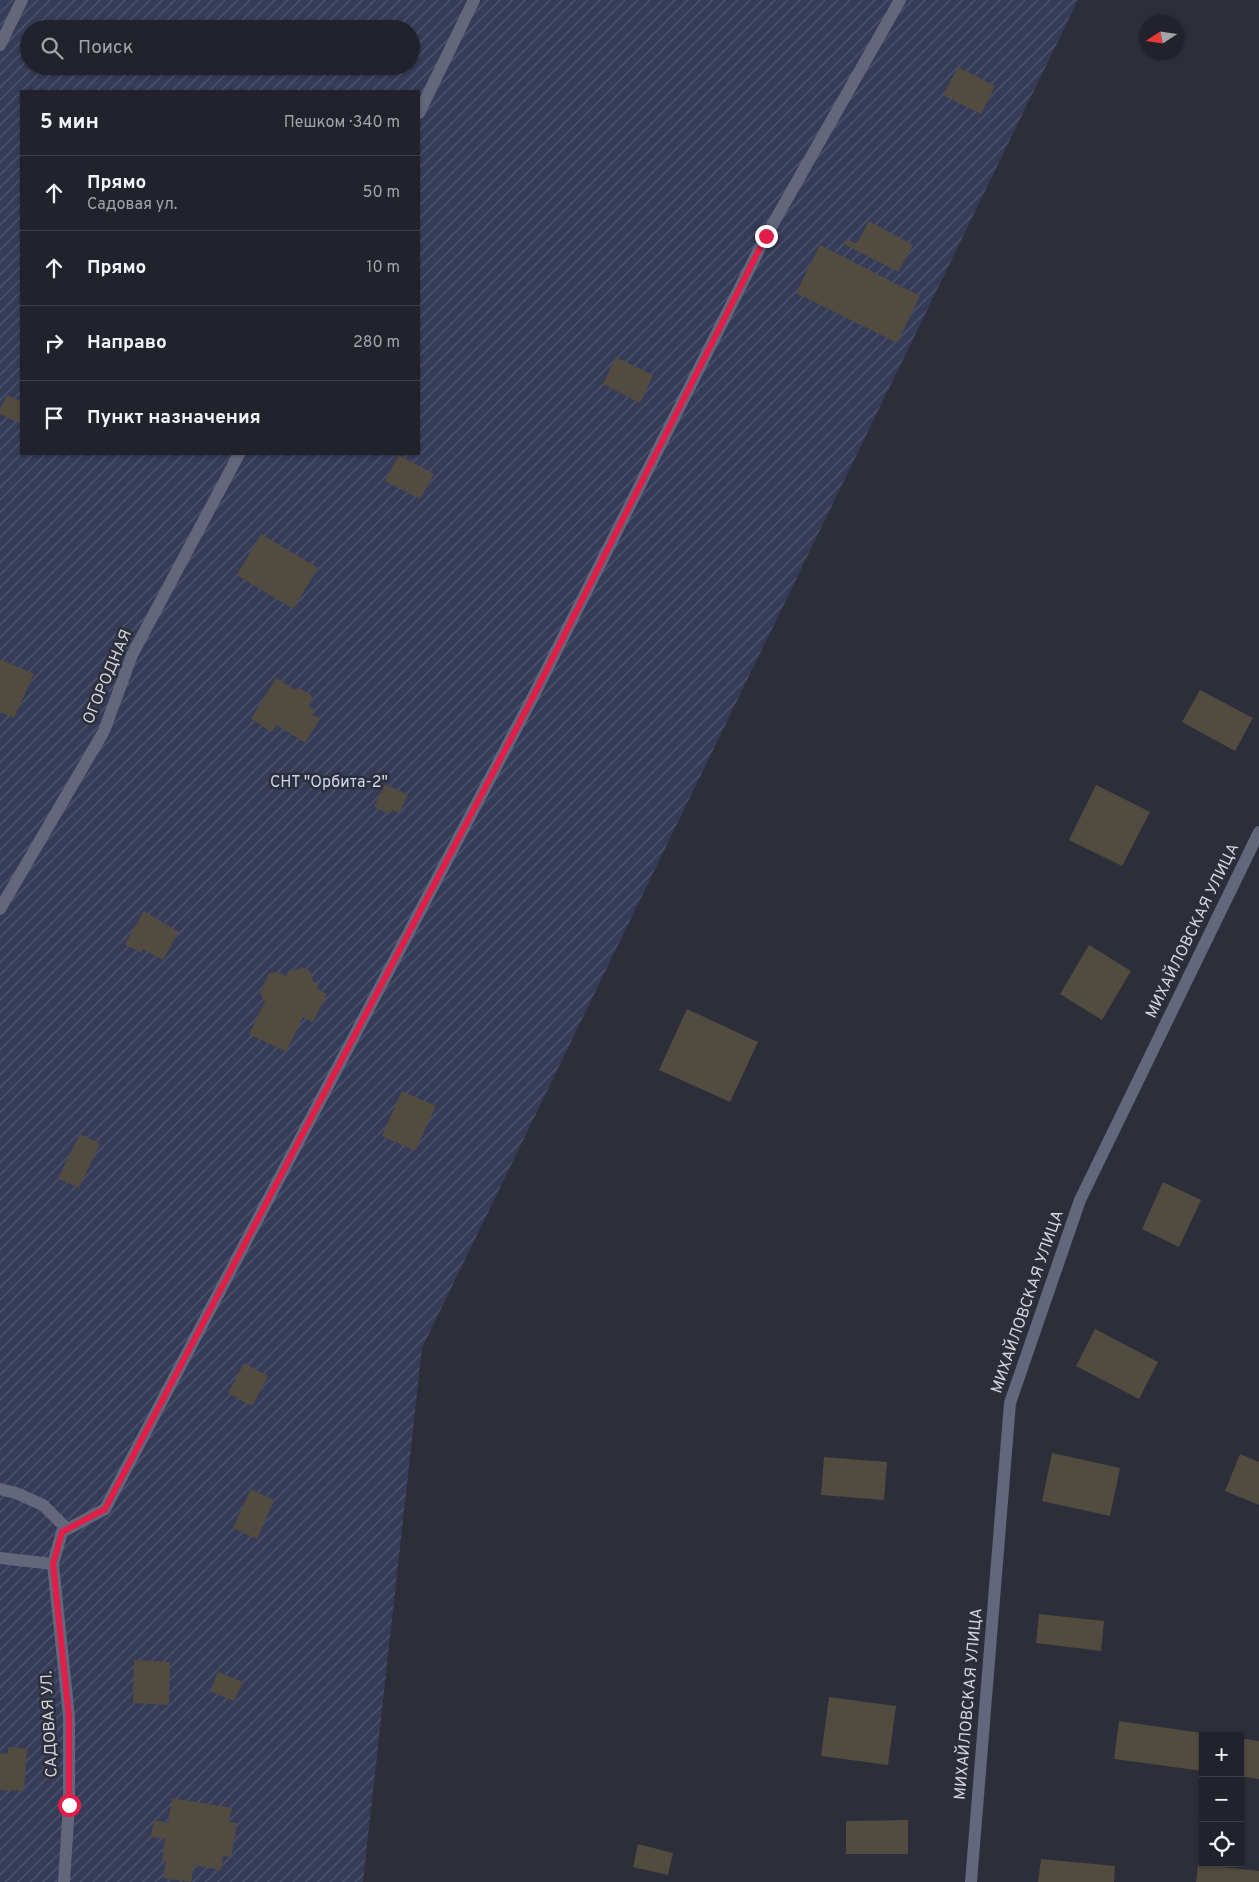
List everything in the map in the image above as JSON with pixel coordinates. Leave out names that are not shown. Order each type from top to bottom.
[{"type":"street","points":[[0,46],[22,0]]},
{"type":"street","points":[[420,111],[474,0]]},
{"type":"street","points":[[0,1558],[53,1564],[62,1532],[105,1509],[535,693],[766,236],[900,0]]},
{"type":"street","name":"ОГОРОДНАЯ","points":[[0,909],[104,731],[132,655],[238,455]]},
{"type":"street","name":"МИХАЙЛОВСКАЯ УЛИЦА","points":[[971,1882],[1010,1403],[1080,1200],[1259,832]]},
{"type":"street","points":[[0,1489],[16,1493],[43,1505],[67,1529]]},
{"type":"street","name":"САДОВАЯ УЛ.","points":[[53,1564],[69,1717],[69,1805],[64,1882]]},
{"type":"green space","name":"СНТ \"Орбита-2\"","points":[[0,0],[1078,0],[422,1348],[363,1882],[0,1882]]},
{"type":"building","points":[[958,67],[995,86],[981,114],[943,95]]},
{"type":"building","points":[[869,221],[913,245],[898,272],[844,244],[847,239],[857,244]]},
{"type":"building","points":[[820,245],[920,296],[897,343],[796,293]]},
{"type":"building","points":[[616,357],[653,375],[640,403],[603,384]]},
{"type":"building","points":[[7,395],[20,401],[20,424],[0,414],[0,409]]},
{"type":"building","points":[[399,455],[434,474],[420,499],[385,481]]},
{"type":"building","points":[[261,534],[318,568],[293,609],[237,575]]},
{"type":"building","points":[[0,659],[34,674],[14,718],[0,712]]},
{"type":"building","points":[[276,678],[294,689],[299,688],[311,695],[313,699],[309,706],[314,710],[312,715],[320,719],[305,743],[277,725],[272,732],[251,719]]},
{"type":"building","points":[[1200,690],[1253,718],[1235,751],[1182,722]]},
{"type":"building","points":[[385,784],[408,795],[399,813],[392,810],[390,814],[374,807]]},
{"type":"building","points":[[1096,785],[1150,812],[1122,866],[1069,840]]},
{"type":"building","points":[[144,911],[179,932],[163,960],[143,949],[141,953],[125,944]]},
{"type":"building","points":[[1089,945],[1131,971],[1102,1020],[1060,994]]},
{"type":"building","points":[[302,967],[311,972],[313,981],[319,984],[317,989],[327,994],[313,1022],[303,1017],[286,1052],[249,1034],[265,1002],[260,993],[269,973],[278,972],[286,976],[289,970],[293,971]]},
{"type":"building","points":[[687,1009],[758,1042],[730,1102],[659,1070]]},
{"type":"building","points":[[402,1091],[436,1106],[415,1151],[382,1136]]},
{"type":"building","points":[[80,1134],[100,1144],[79,1188],[58,1178]]},
{"type":"building","points":[[1163,1182],[1201,1200],[1179,1247],[1142,1229]]},
{"type":"building","points":[[1095,1329],[1158,1362],[1139,1399],[1076,1366]]},
{"type":"building","points":[[244,1363],[268,1376],[252,1406],[228,1393]]},
{"type":"building","points":[[1052,1453],[1120,1468],[1110,1516],[1042,1501]]},
{"type":"building","points":[[1240,1454],[1259,1462],[1259,1505],[1225,1491]]},
{"type":"building","points":[[824,1457],[887,1462],[884,1500],[821,1495]]},
{"type":"building","points":[[251,1489],[274,1500],[257,1539],[233,1528]]},
{"type":"building","points":[[1039,1614],[1104,1621],[1101,1651],[1036,1643]]},
{"type":"building","points":[[134,1660],[170,1662],[169,1705],[133,1703]]},
{"type":"building","points":[[218,1672],[243,1682],[234,1701],[210,1691]]},
{"type":"building","points":[[829,1697],[896,1706],[888,1765],[821,1756]]},
{"type":"building","points":[[1119,1721],[1199,1733],[1199,1770],[1114,1759]]},
{"type":"building","points":[[1244,1739],[1259,1741],[1259,1779],[1244,1777]]},
{"type":"building","points":[[8,1747],[27,1749],[24,1791],[0,1790],[0,1753],[8,1754]]},
{"type":"building","points":[[172,1798],[232,1808],[229,1822],[237,1823],[231,1857],[223,1856],[221,1870],[194,1865],[191,1882],[163,1878],[166,1860],[162,1859],[165,1839],[151,1837],[154,1820],[168,1823]]},
{"type":"building","points":[[908,1820],[908,1854],[846,1854],[846,1821]]},
{"type":"building","points":[[638,1844],[673,1853],[668,1875],[633,1867]]},
{"type":"building","points":[[1041,1859],[1115,1866],[1114,1882],[1038,1882]]},
{"type":"building","points":[[1198,1864],[1199,1867],[1224,1867],[1259,1871],[1259,1882],[1196,1882]]},
{"type":"route","points":[[69,1805],[69,1717],[53,1564],[62,1532],[105,1509],[535,693],[766,236]]}]
